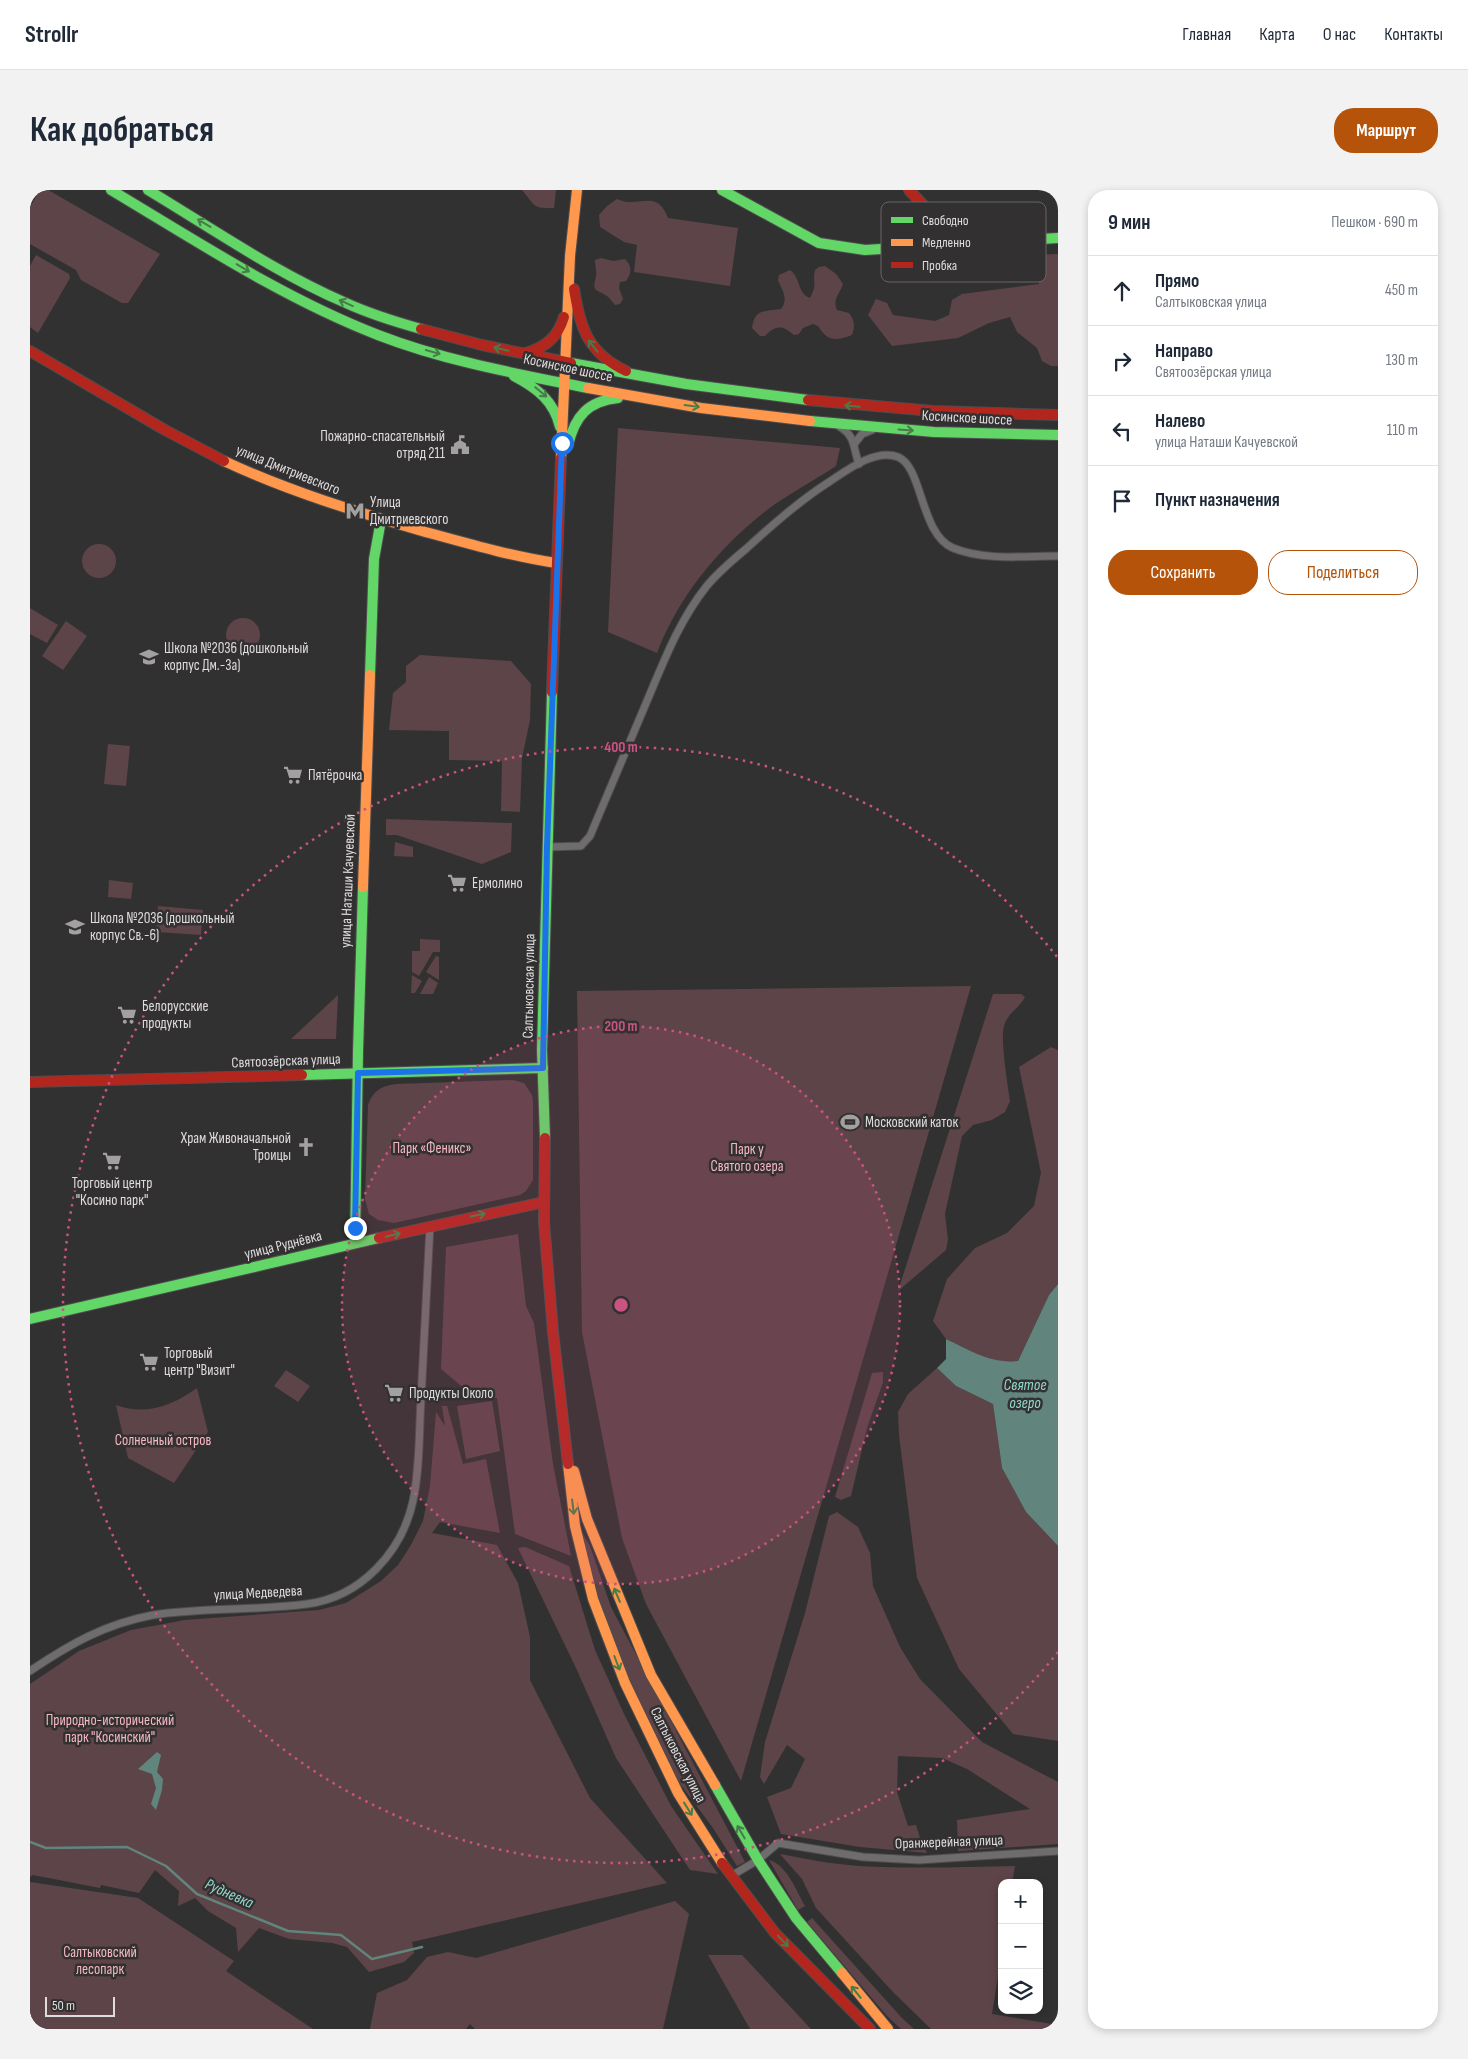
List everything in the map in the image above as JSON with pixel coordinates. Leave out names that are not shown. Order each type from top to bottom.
[{"type":"main road","name":"Косинское шоссе","points":[[111,190],[271,285],[322,312],[387,338],[438,354],[568,384],[644,399],[832,424],[996,436],[1058,435]]},
{"type":"main road","name":"Косинское шоссе","points":[[148,190],[297,278],[348,304],[425,329],[524,354],[649,378],[764,396],[958,414],[1058,415]]},
{"type":"main road","name":"Салтыковская улица","points":[[577,190],[570,256],[569,363],[556,563],[547,847],[543,1068],[544,1202],[553,1332],[575,1526],[593,1599],[625,1683],[678,1793],[731,1876],[775,1933],[870,2029]]},
{"type":"main road","points":[[722,190],[819,243],[865,250],[881,249]]},
{"type":"main road","points":[[909,190],[920,202]]},
{"type":"main road","points":[[524,354],[544,346],[558,335],[571,289]]},
{"type":"main road","points":[[571,289],[584,334],[592,346],[600,354],[623,369],[649,378]]},
{"type":"main road","name":"улица Дмитриевского","points":[[30,351],[186,441],[241,469],[303,494],[381,520],[518,558],[556,563]]},
{"type":"main road","points":[[498,368],[538,388],[546,396],[553,406],[559,421],[565,444]]},
{"type":"main road","points":[[565,444],[578,418],[589,406],[597,401],[614,398],[644,399]]},
{"type":"main road","name":"улица Наташи Качуевской","points":[[355,1243],[358,1073],[374,559],[381,520]]},
{"type":"main road","name":"Святоозёрская улица","points":[[30,1082],[543,1068]]},
{"type":"main road","name":"улица Руднёвка","points":[[30,1320],[355,1243],[544,1202]]},
{"type":"main road","name":"Салтыковская улица","points":[[565,1442],[587,1519],[611,1582],[651,1675],[758,1860],[796,1918],[888,2029]]},
{"type":"street","points":[[832,424],[846,430],[855,443],[855,453],[859,464]]},
{"type":"street","points":[[855,443],[862,434],[880,428]]},
{"type":"street","points":[[547,847],[581,846],[590,836],[672,642],[705,588],[717,574],[792,507],[859,464],[878,456],[886,455],[892,455],[903,460],[912,472],[927,514],[937,533],[951,547],[978,555],[1058,556]]},
{"type":"street","name":"улица Медведева","points":[[30,1671],[64,1648],[108,1626],[151,1616],[186,1611],[308,1604],[339,1595],[360,1583],[380,1566],[395,1548],[406,1525],[413,1500],[419,1444],[430,1226]]},
{"type":"street","name":"Оранжерейная улица","points":[[731,1876],[758,1860],[778,1843],[863,1857],[919,1860],[1058,1851]]},
{"type":"green space","points":[[40,190],[48,190],[160,254],[128,303],[122,303],[81,280],[76,270],[30,244],[30,207]]},
{"type":"green space","points":[[522,190],[556,190],[554,208],[538,207],[532,203]]},
{"type":"green space","points":[[617,199],[627,202],[656,202],[664,210],[668,218],[738,228],[730,286],[634,272],[637,245],[624,242],[600,227],[599,215]]},
{"type":"green space","points":[[1058,254],[1058,366],[1051,366],[1042,361],[1037,348],[1017,332],[1010,317],[989,323],[958,338],[892,346],[868,315],[876,299],[887,303],[893,315],[935,321],[949,315],[952,300],[962,294],[1046,282],[1046,255]]},
{"type":"green space","points":[[36,255],[69,274],[70,278],[38,333],[30,327],[30,266]]},
{"type":"green space","points":[[601,258],[613,261],[625,259],[629,264],[630,272],[628,278],[626,281],[620,282],[619,288],[623,299],[620,304],[615,305],[608,297],[595,288],[595,260]]},
{"type":"green space","points":[[825,266],[836,274],[843,284],[835,303],[837,310],[849,313],[851,316],[854,324],[852,335],[832,339],[825,335],[818,326],[813,324],[803,328],[799,334],[794,335],[786,329],[776,328],[765,336],[760,336],[752,328],[755,317],[761,312],[781,309],[785,298],[778,280],[779,275],[790,270],[796,277],[803,293],[810,298],[814,286],[815,270]]},
{"type":"green space","points":[[618,428],[840,448],[836,466],[771,507],[745,528],[714,560],[687,595],[676,613],[657,653],[608,632]]},
{"type":"green space","points":[[99,544],[106,545],[111,549],[115,554],[115,568],[111,573],[106,577],[99,578],[92,577],[87,573],[83,568],[82,561],[83,554],[87,549],[92,545]]},
{"type":"green space","points":[[30,608],[58,625],[47,643],[30,634]]},
{"type":"green space","points":[[243,618],[250,619],[255,623],[259,628],[259,642],[255,647],[250,651],[243,652],[236,651],[231,647],[227,642],[226,635],[227,628],[231,623],[236,619]]},
{"type":"green space","points":[[66,621],[87,636],[63,670],[42,656]]},
{"type":"green space","points":[[420,655],[511,661],[531,684],[530,720],[522,758],[520,812],[501,811],[502,761],[449,760],[449,731],[389,730],[393,693],[406,682],[406,666]]},
{"type":"green space","points":[[108,744],[130,746],[126,786],[104,784]]},
{"type":"green space","points":[[386,819],[512,823],[511,852],[482,864],[397,835],[386,835]]},
{"type":"green space","points":[[395,842],[413,847],[413,857],[394,856]]},
{"type":"green space","points":[[109,880],[133,883],[131,899],[108,897]]},
{"type":"green space","points":[[158,906],[203,910],[201,935],[156,932]]},
{"type":"green space","points":[[420,939],[440,940],[440,952],[433,952],[419,976],[412,972],[412,951],[420,951]]},
{"type":"green space","points":[[436,956],[439,957],[439,980],[426,972]]},
{"type":"green space","points":[[412,975],[422,981],[415,993],[411,993]]},
{"type":"green space","points":[[429,977],[438,983],[433,994],[420,994]]},
{"type":"green space","name":"Парк у Святого озера","points":[[971,986],[741,1781],[646,1604],[622,1538],[582,1332],[577,991]]},
{"type":"green space","points":[[993,994],[1021,994],[1025,997],[1008,1017],[1003,1032],[1010,1101],[1005,1112],[992,1120],[973,1125],[962,1136],[945,1214],[948,1240],[946,1250],[898,1291]]},
{"type":"green space","points":[[338,995],[336,1039],[291,1039]]},
{"type":"green space","points":[[1051,1047],[1058,1050],[1058,1284],[1049,1295],[1018,1361],[989,1360],[946,1339],[933,1321],[947,1279],[975,1248],[1007,1233],[1034,1206],[1041,1173],[1019,1067]]},
{"type":"green space","name":"Парк «Феникс»","points":[[513,1080],[524,1083],[532,1095],[533,1101],[533,1180],[526,1191],[520,1195],[394,1223],[378,1220],[369,1214],[365,1199],[368,1105],[375,1092],[386,1086],[396,1084]]},
{"type":"green space","points":[[518,1234],[526,1306],[534,1323],[553,1464],[571,1556],[515,1534],[497,1398],[473,1400],[466,1390],[441,1369],[446,1247]]},
{"type":"green space","points":[[937,1368],[956,1386],[993,1404],[1002,1468],[1026,1512],[1058,1546],[1058,1741],[1013,1734],[959,1669],[917,1578],[899,1435],[898,1412],[908,1394]]},
{"type":"green space","points":[[286,1370],[310,1386],[298,1402],[274,1386]]},
{"type":"green space","points":[[883,1372],[883,1382],[867,1428],[851,1496],[841,1500],[835,1497],[872,1373]]},
{"type":"green space","name":"Солнечный остров","points":[[197,1388],[208,1432],[174,1483],[128,1458],[116,1405],[137,1410],[158,1407],[178,1400]]},
{"type":"green space","points":[[492,1401],[500,1451],[466,1459],[457,1406]]},
{"type":"green space","name":"Природно-исторический парк \"Косинский\"","points":[[442,1406],[447,1406],[463,1464],[486,1459],[500,1533],[440,1522],[432,1533],[497,1545],[518,1583],[530,1637],[530,1680],[590,1798],[667,1883],[412,1942],[414,1953],[404,1962],[369,1972],[347,1947],[332,1943],[289,1939],[259,1928],[238,1952],[236,1928],[208,1911],[195,1898],[178,1906],[179,1891],[155,1870],[139,1893],[101,1885],[100,1888],[33,1875],[30,1877],[30,1684],[79,1651],[131,1630],[185,1620],[319,1610],[346,1603],[381,1581],[398,1565],[423,1521],[430,1486],[436,1412],[445,1426]]},
{"type":"green space","points":[[837,1512],[858,1527],[870,1553],[873,1586],[900,1647],[920,1679],[982,1742],[1058,1782],[1058,1844],[958,1851],[957,1820],[1030,1809],[967,1769],[942,1758],[898,1756],[897,1792],[908,1826],[916,1825],[927,1853],[860,1847],[781,1834],[767,1797],[791,1788],[805,1759],[787,1745],[764,1784],[760,1777],[765,1742],[805,1613],[829,1516]]},
{"type":"green space","points":[[583,1534],[590,1546],[611,1607],[745,1862],[737,1866],[713,1828],[681,1785],[643,1715],[597,1602],[584,1548]]},
{"type":"green space","points":[[525,1547],[569,1566],[595,1650],[624,1714],[671,1806],[718,1874],[690,1870],[616,1758],[576,1668],[518,1548]]},
{"type":"green space","points":[[780,1854],[829,1863],[859,1866],[918,1868],[1015,1866],[1013,1879],[998,1879],[998,1977],[992,2014],[1058,2025],[1058,2029],[931,2029],[893,1992],[816,1908],[802,1879]]},
{"type":"green space","points":[[769,1860],[781,1867],[786,1873],[805,1906],[798,1910]]},
{"type":"green space","name":"Салтыковский лесопарк","points":[[30,1882],[138,1898],[234,1961],[226,1971],[313,2029],[30,2029]]},
{"type":"green space","points":[[675,1901],[689,1914],[663,2029],[475,2029],[470,2024],[466,2029],[370,2029],[377,1993],[407,1980],[427,1957],[448,1952],[476,1958]]},
{"type":"green space","points":[[812,1918],[914,2029],[901,2029],[887,2016],[807,1922]]},
{"type":"green space","points":[[708,1955],[742,1955],[811,2029],[750,2029]]},
{"type":"water","name":"Святое озеро","points":[[1058,1284],[1058,1546],[1026,1512],[1002,1468],[993,1404],[956,1386],[937,1368],[946,1359],[946,1339],[989,1358],[1018,1361],[1049,1295]]},
{"type":"water","points":[[157,1752],[161,1755],[157,1772],[163,1779],[156,1810],[151,1804],[156,1788],[152,1774],[138,1769]]},
{"type":"waterway","name":"Рудневка","points":[[30,1842],[46,1848],[127,1847],[166,1866],[197,1894],[288,1931],[341,1935],[372,1959],[422,1947]]},
{"type":"traffic: fast","points":[[111,190],[275,287],[378,335],[455,360],[588,388]]},
{"type":"traffic: fast","points":[[148,190],[245,250],[320,291],[364,311],[421,329]]},
{"type":"traffic: fast","points":[[722,190],[819,243],[865,250],[881,249]]},
{"type":"traffic: fast","points":[[1046,239],[1058,238]]},
{"type":"traffic: fast","points":[[571,363],[686,384],[808,400]]},
{"type":"traffic: fast","points":[[514,376],[530,385],[543,396],[554,410],[560,427]]},
{"type":"traffic: fast","points":[[568,445],[575,426],[584,412],[599,403],[618,398]]},
{"type":"traffic: fast","points":[[810,421],[934,432],[1058,435]]},
{"type":"traffic: fast","points":[[370,675],[374,559],[381,520]]},
{"type":"traffic: fast","points":[[545,1138],[542,1050],[552,692]]},
{"type":"traffic: fast","points":[[355,1243],[363,887]]},
{"type":"traffic: fast","points":[[302,1075],[543,1068]]},
{"type":"traffic: fast","points":[[30,1319],[379,1238]]},
{"type":"traffic: fast","points":[[715,1785],[758,1860],[796,1918],[842,1973]]},
{"type":"traffic: slow","points":[[561,458],[570,256],[577,190]]},
{"type":"traffic: slow","points":[[588,388],[701,408],[810,421]]},
{"type":"traffic: slow","points":[[224,461],[297,491],[371,516],[488,549],[556,563]]},
{"type":"traffic: slow","points":[[363,887],[370,675]]},
{"type":"traffic: slow","points":[[568,1464],[575,1526],[593,1599],[625,1683],[678,1793],[722,1863]]},
{"type":"traffic: slow","points":[[574,1471],[587,1519],[651,1675],[715,1785]]},
{"type":"traffic: slow","points":[[842,1973],[888,2029]]},
{"type":"traffic: jam","points":[[909,190],[920,202]]},
{"type":"traffic: jam","points":[[574,289],[579,316],[588,338],[603,356],[626,371]]},
{"type":"traffic: jam","points":[[526,353],[540,348],[555,336],[564,317]]},
{"type":"traffic: jam","points":[[421,329],[482,345],[571,363]]},
{"type":"traffic: jam","points":[[30,351],[165,430],[224,461]]},
{"type":"traffic: jam","points":[[808,400],[933,411],[1058,415]]},
{"type":"traffic: jam","points":[[552,692],[561,458]]},
{"type":"traffic: jam","points":[[30,1082],[302,1075]]},
{"type":"traffic: jam","points":[[545,1138],[544,1222],[553,1332],[568,1464]]},
{"type":"traffic: jam","points":[[379,1238],[544,1202]]},
{"type":"traffic: jam","points":[[722,1863],[775,1933],[870,2029]]},
{"type":"place","name":"Пожарно-спасательный отряд 211","points":[[460,445]]},
{"type":"place","name":"Улица Дмитриевского","points":[[355,511]]},
{"type":"place","name":"Школа №2036 (дошкольный корпус Дм.-3а)","points":[[149,657]]},
{"type":"place","name":"Пятёрочка","points":[[293,775]]},
{"type":"place","name":"Ермолино","points":[[457,883]]},
{"type":"place","name":"Школа №2036 (дошкольный корпус Св.-6)","points":[[75,927]]},
{"type":"place","name":"Белорусские продукты","points":[[127,1015]]},
{"type":"place","name":"Московский каток","points":[[850,1122]]},
{"type":"place","name":"Храм Живоначальной Троицы","points":[[306,1147]]},
{"type":"place","name":"Торговый центр \"Косино парк\"","points":[[112,1161]]},
{"type":"place","name":"Торговый центр \"Визит\"","points":[[149,1362]]},
{"type":"place","name":"Продукты Около","points":[[394,1393]]},
{"type":"route","points":[[355,1228],[358,1073],[543,1068],[547,847],[556,563],[562,443]]}]
